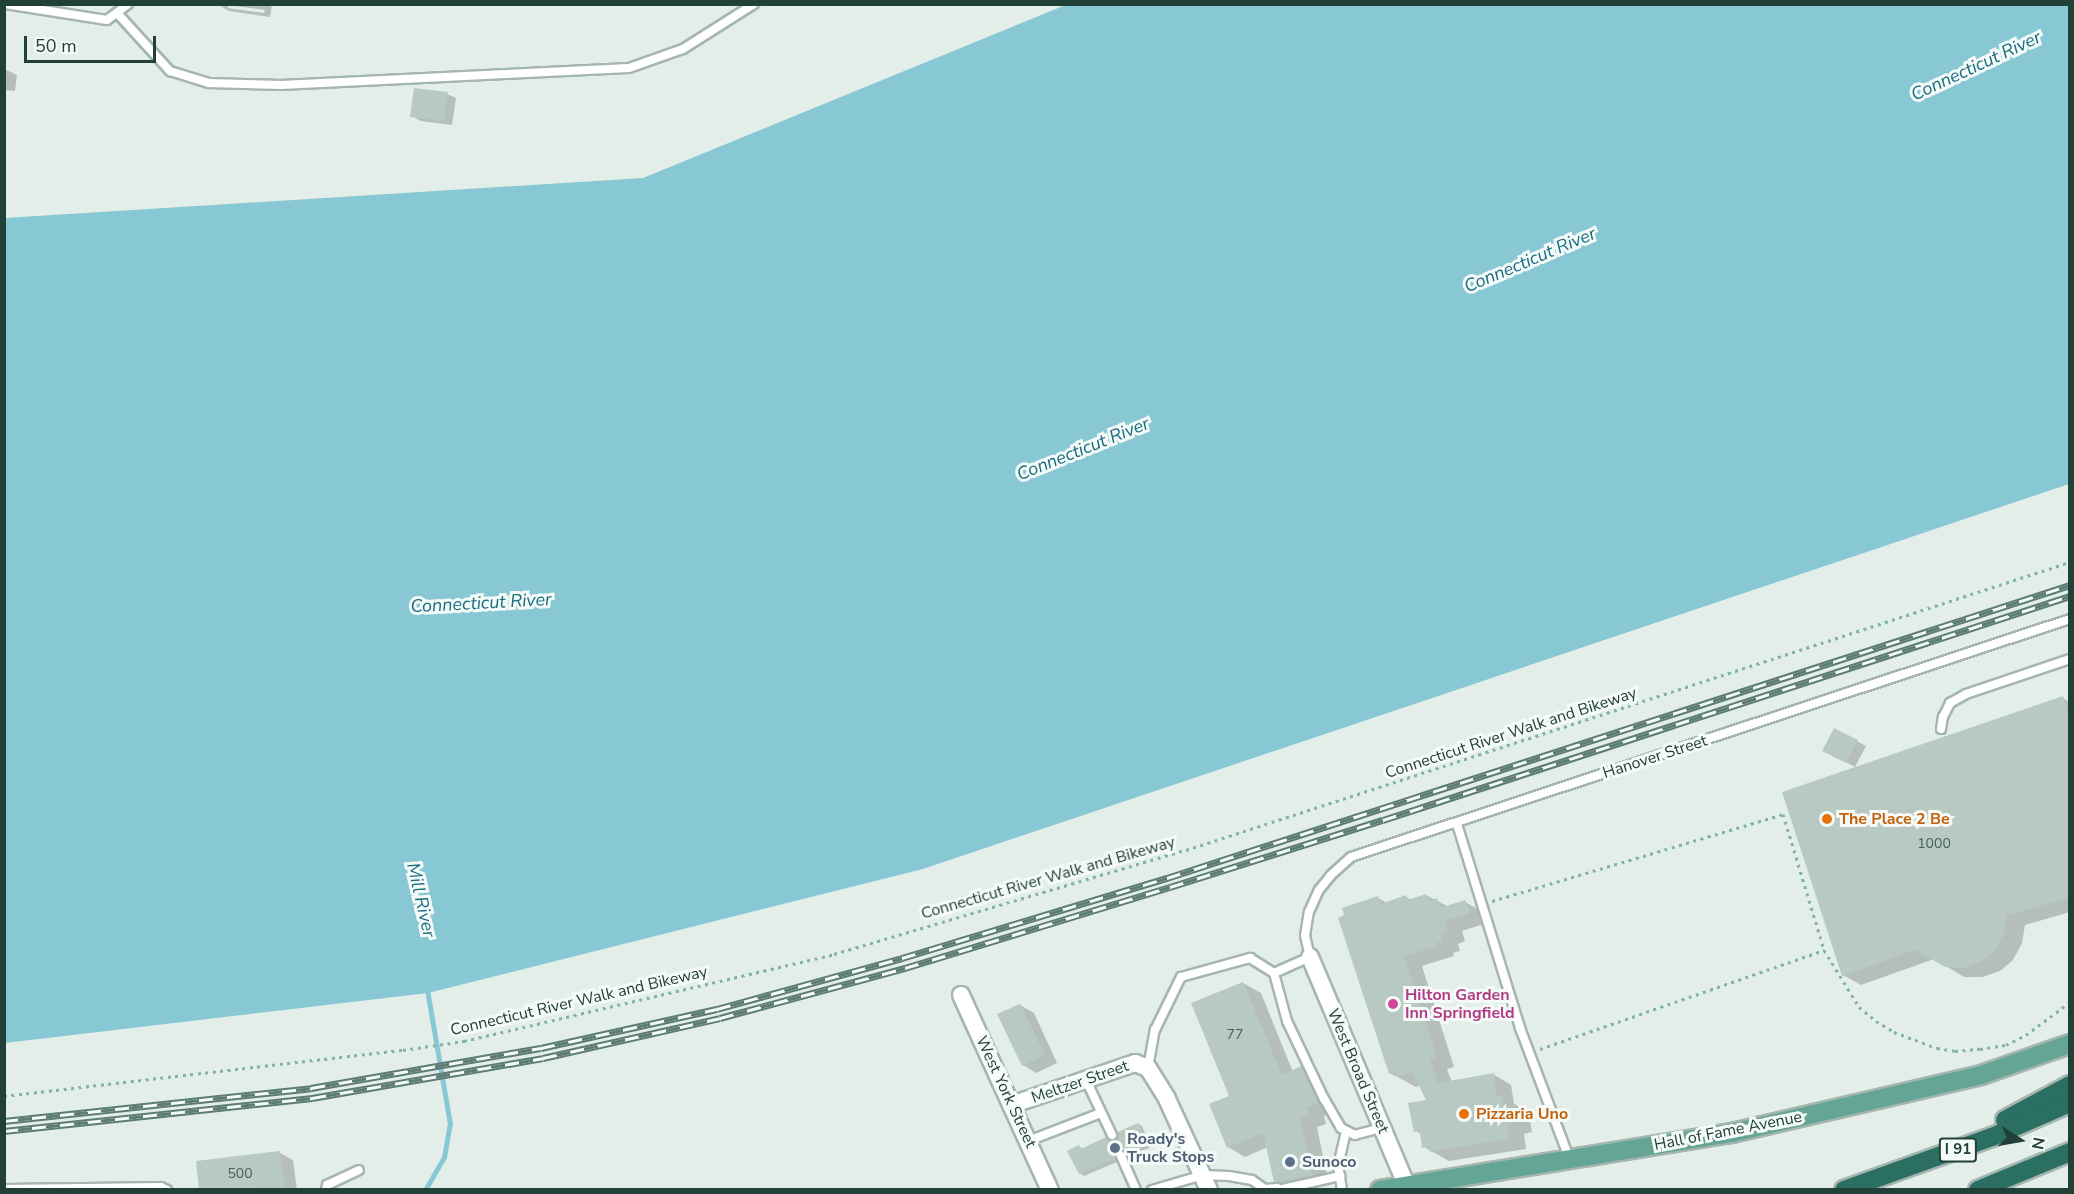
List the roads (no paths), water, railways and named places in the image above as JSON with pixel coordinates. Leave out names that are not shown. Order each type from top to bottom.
[{"type":"highway","points":[[1928,1161],[2070,1085]]},
{"type":"highway","name":"I 91","points":[[1844,1190],[1928,1161],[2070,1103]]},
{"type":"highway","points":[[1978,1190],[2070,1152]]},
{"type":"main road","name":"Hall of Fame Avenue","points":[[1380,1190],[1717,1136],[1981,1075],[2070,1044]]},
{"type":"street","name":"West Broad Street","points":[[1310,957],[1381,1128],[1407,1184]]},
{"type":"street","name":"West York Street","points":[[961,995],[1050,1190]]},
{"type":"street","name":"Meltzer Street","points":[[1011,1105],[1135,1063],[1148,1068]]},
{"type":"street","points":[[1148,1068],[1167,1099],[1206,1182]]},
{"type":"lane","points":[[5,4],[107,20],[128,4]]},
{"type":"lane","points":[[117,13],[170,71],[208,83],[281,85],[629,68],[683,49],[754,4]]},
{"type":"lane","name":"Hanover Street","points":[[1310,957],[1305,936],[1309,912],[1319,890],[1330,875],[1351,857],[1409,836],[1457,824],[2070,619]]},
{"type":"lane","points":[[1941,729],[1943,717],[1950,703],[1966,694],[2070,658]]},
{"type":"lane","points":[[1457,824],[1530,1053],[1569,1158]]},
{"type":"lane","points":[[1274,973],[1310,957]]},
{"type":"lane","points":[[1148,1068],[1155,1030],[1181,977],[1250,958],[1274,973],[1292,1030],[1324,1099],[1341,1128],[1354,1135],[1381,1128]]},
{"type":"lane","points":[[1086,1080],[1112,1135]]},
{"type":"lane","points":[[1028,1141],[1101,1113]]},
{"type":"lane","points":[[1342,1190],[1338,1166],[1346,1131]]},
{"type":"lane","points":[[1121,1156],[1136,1190]]},
{"type":"lane","points":[[326,1190],[327,1185],[360,1170]]},
{"type":"lane","points":[[1152,1190],[1229,1176],[1252,1180],[1265,1189],[1277,1189],[1340,1176]]},
{"type":"lane","points":[[4,1189],[161,1187],[167,1190]]},
{"type":"water","name":"Connecticut River","points":[[1068,4],[2069,5],[2069,484],[923,869],[428,993],[5,1043],[5,218],[643,178]]},
{"type":"waterway","name":"Mill River","points":[[425,1190],[444,1157],[450,1124],[427,989]]},
{"type":"railway","points":[[4,1121],[311,1088],[541,1048],[717,1009],[902,958],[1167,878],[2070,585]]},
{"type":"railway","points":[[4,1131],[312,1098],[543,1058],[720,1018],[905,968],[1170,887],[2070,596]]},
{"type":"place","name":"The Place 2 Be","points":[[1827,819]]},
{"type":"place","name":"Hilton Garden Inn Springfield","points":[[1393,1004]]},
{"type":"place","name":"Pizzaria Uno","points":[[1464,1114]]},
{"type":"place","name":"Roady's Truck Stops","points":[[1115,1148]]},
{"type":"place","name":"Sunoco","points":[[1290,1162]]}]
